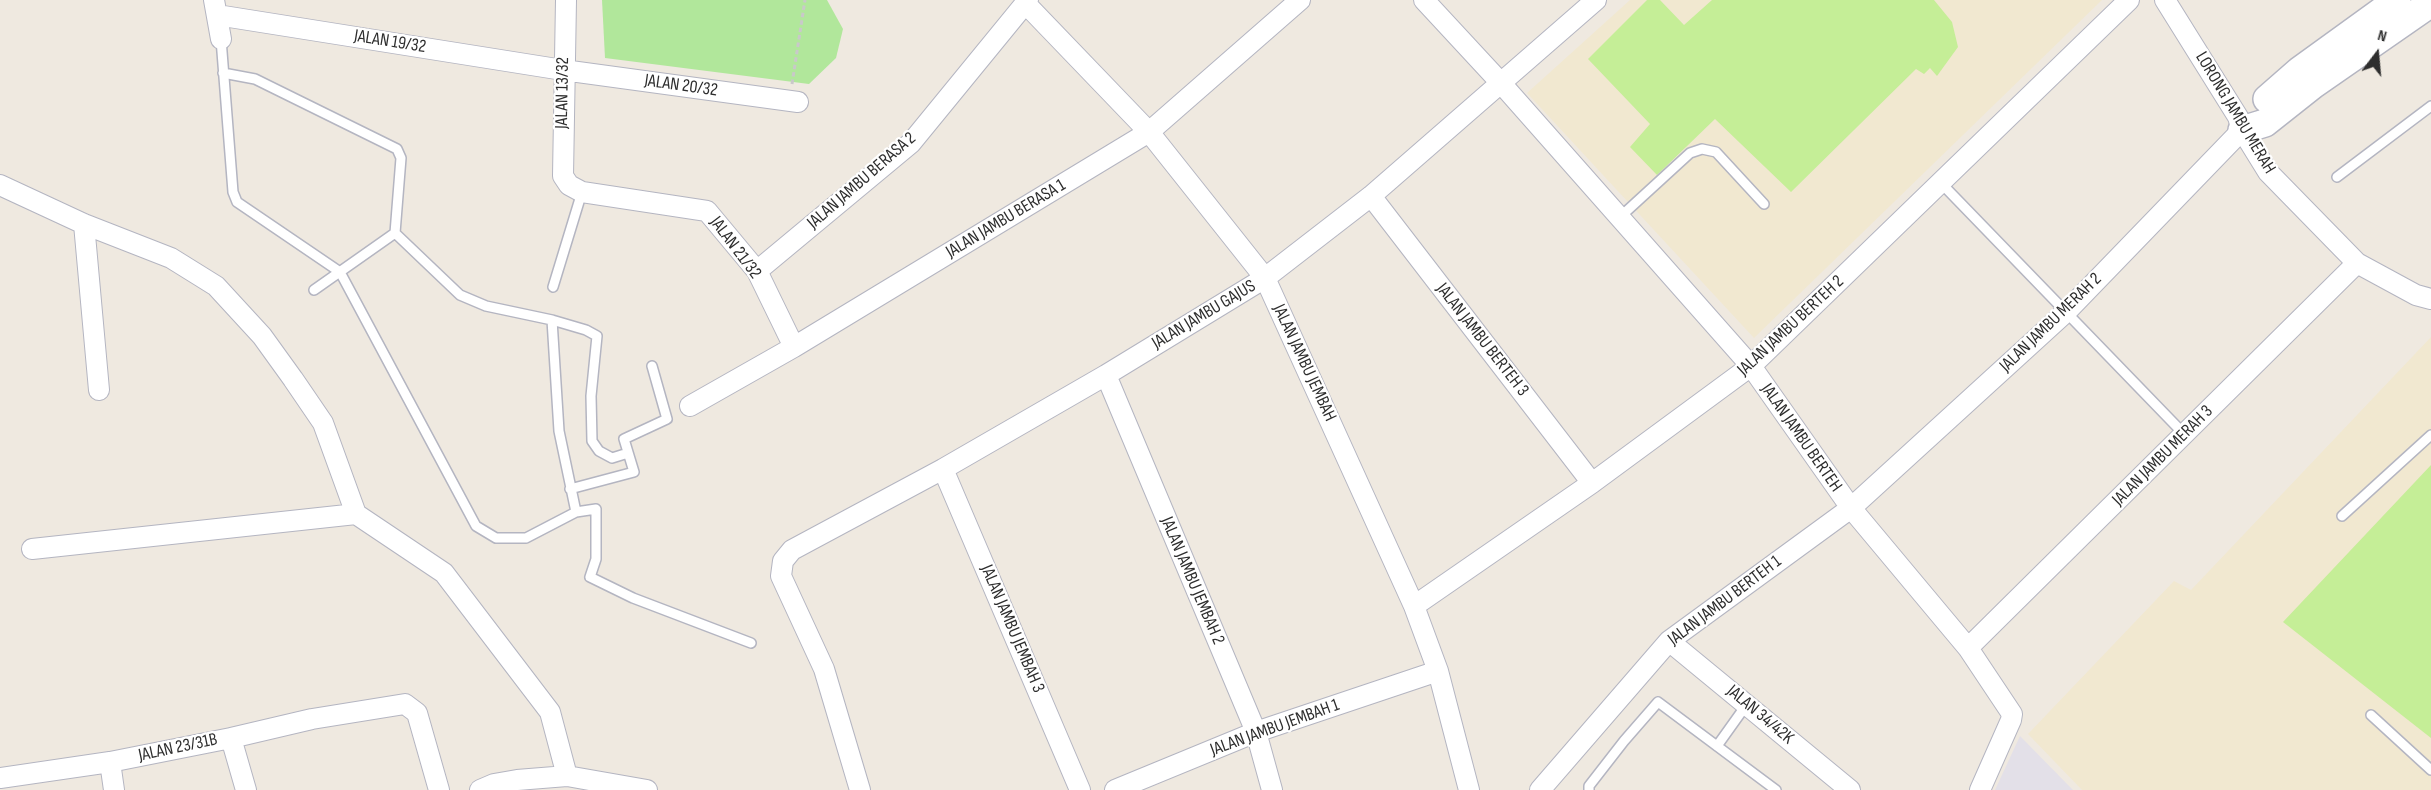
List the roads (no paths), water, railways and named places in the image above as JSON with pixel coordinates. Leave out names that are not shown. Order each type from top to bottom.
[{"type":"street","name":"JALAN 13/32","points":[[566,0],[563,70],[563,176],[575,189]]},
{"type":"street","name":"JALAN JAMBU BERASA 1","points":[[690,406],[794,347],[1149,132],[1300,0]]},
{"type":"street","name":"JALAN JAMBU BERTEH","points":[[1424,0],[1500,82],[1750,366],[1851,508],[1968,648],[2012,714],[1980,790]]},
{"type":"street","name":"JALAN JAMBU GAJUS","points":[[860,790],[824,669],[781,576],[783,561],[792,550],[944,469],[1106,375],[1265,278],[1371,196],[1596,0]]},
{"type":"street","name":"JALAN JAMBU BERTEH 2","points":[[1414,606],[1592,483],[1750,366],[2129,0]]},
{"type":"street","name":"LORONG JAMBU MERAH","points":[[2165,0],[2238,117],[2242,130],[2268,172],[2357,262],[2416,295],[2431,299]]},
{"type":"street","points":[[2242,130],[2253,112],[2300,71],[2397,0]]},
{"type":"street","name":"JALAN JAMBU JEMBAH","points":[[1027,1],[1149,132],[1265,278],[1414,606],[1438,671],[1468,790]]},
{"type":"street","name":"JALAN JAMBU BERASA 2","points":[[757,271],[910,142],[1027,1]]},
{"type":"street","name":"JALAN 19/32","points":[[215,7],[563,70]]},
{"type":"street","points":[[215,7],[221,39]]},
{"type":"street","points":[[2242,130],[2265,123],[2313,85],[2426,7]]},
{"type":"street","name":"JALAN 20/32","points":[[563,70],[794,101]]},
{"type":"street","name":"JALAN JAMBU MERAH 2","points":[[1851,508],[2067,311],[2242,130]]},
{"type":"street","points":[[0,185],[84,224],[171,258],[216,286],[262,336],[294,378],[323,423],[356,514],[444,573],[550,712],[567,776]]},
{"type":"street","name":"JALAN 21/32","points":[[575,189],[707,211],[757,271],[794,347]]},
{"type":"street","name":"JALAN JAMBU BERTEH 3","points":[[1371,196],[1592,483]]},
{"type":"street","points":[[84,224],[99,390]]},
{"type":"street","name":"JALAN JAMBU MERAH 3","points":[[1968,648],[2357,262]]},
{"type":"street","name":"JALAN JAMBU JEMBAH 2","points":[[1106,375],[1256,732],[1272,790]]},
{"type":"street","name":"JALAN JAMBU JEMBAH 3","points":[[944,469],[1080,790]]},
{"type":"street","name":"JALAN JAMBU BERTEH 1","points":[[1540,790],[1669,640],[1851,508]]},
{"type":"street","points":[[32,549],[356,514]]},
{"type":"street","name":"JALAN 34/42K","points":[[1669,640],[1850,790]]},
{"type":"street","name":"JALAN JAMBU JEMBAH 1","points":[[1115,790],[1256,732],[1438,671]]},
{"type":"street","name":"JALAN 23/31B","points":[[0,778],[234,745],[312,719],[405,704],[417,713],[439,790]]},
{"type":"street","points":[[234,745],[246,790]]},
{"type":"street","points":[[110,762],[114,790]]},
{"type":"street","points":[[480,790],[494,784],[517,780],[567,776],[610,786],[647,790]]},
{"type":"lane","points":[[221,39],[233,192],[237,202],[340,272],[476,526],[496,538],[526,538],[576,512],[596,509],[596,559],[591,577],[633,598],[751,643]]},
{"type":"lane","points":[[223,73],[255,79],[398,150],[401,158],[395,233]]},
{"type":"lane","points":[[2337,177],[2431,106]]},
{"type":"lane","points":[[1619,218],[1690,153],[1702,149],[1716,152],[1764,204]]},
{"type":"lane","points":[[1941,183],[2185,435]]},
{"type":"lane","points":[[553,287],[575,189]]},
{"type":"lane","points":[[314,290],[395,233]]},
{"type":"lane","points":[[395,233],[460,295],[486,306],[552,320],[586,330],[597,336],[591,396],[592,441],[599,452],[612,458],[628,453]]},
{"type":"lane","points":[[552,320],[559,431],[576,512]]},
{"type":"lane","points":[[570,489],[634,472],[624,439],[667,418],[652,366]]},
{"type":"lane","points":[[2342,516],[2431,435]]},
{"type":"lane","points":[[1589,790],[1589,786],[1624,741],[1658,702],[1776,790]]},
{"type":"lane","points":[[1717,746],[1748,704]]},
{"type":"lane","points":[[2371,715],[2431,770]]}]
